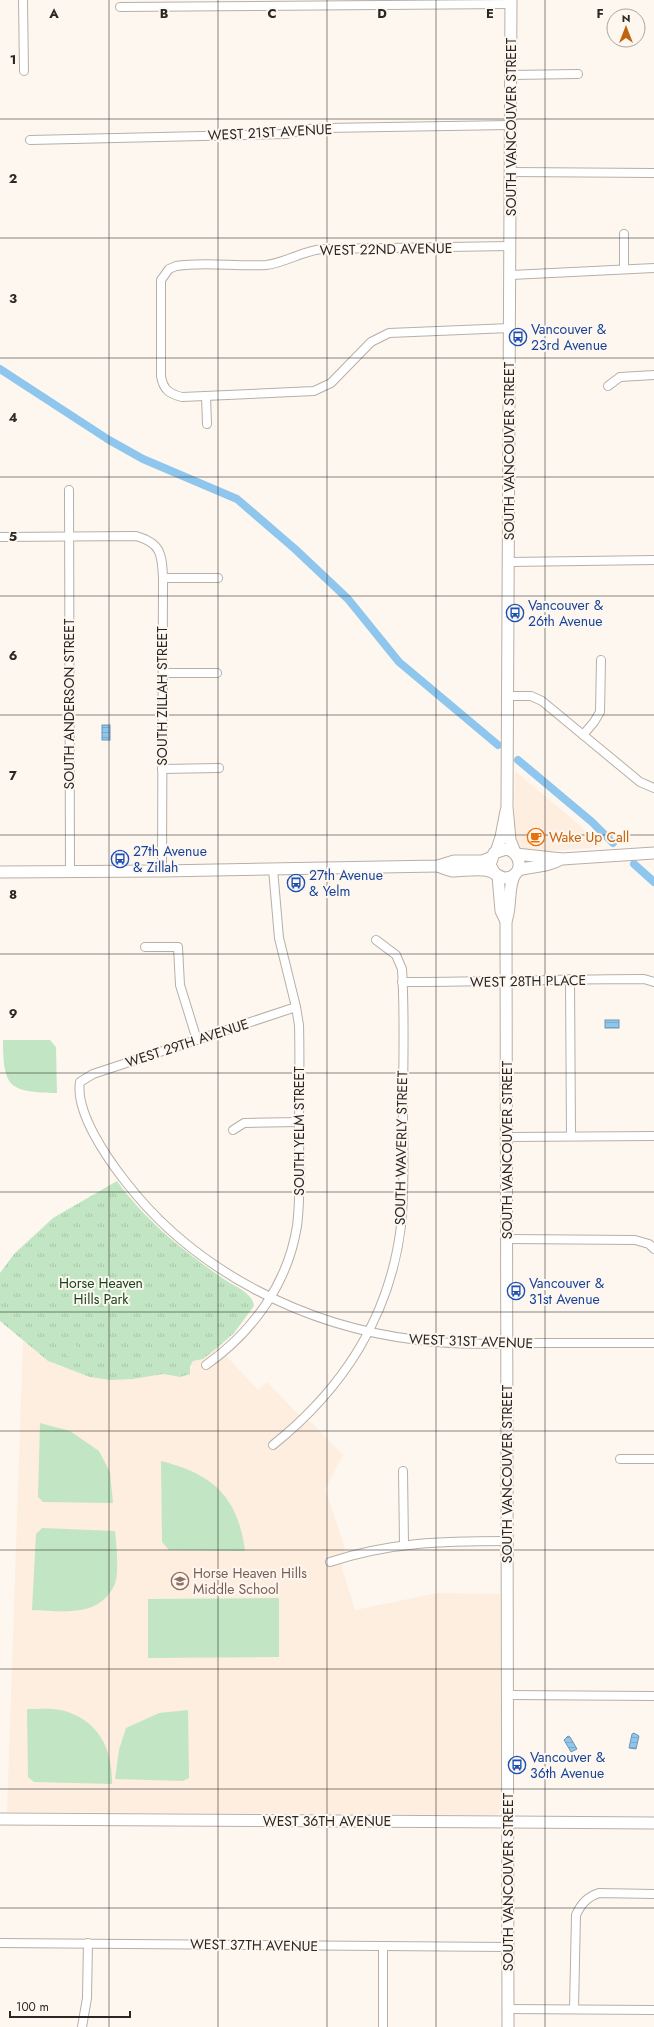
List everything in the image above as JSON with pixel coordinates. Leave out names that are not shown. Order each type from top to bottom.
[{"type":"street","points":[[23,0],[24,71]]},
{"type":"street","points":[[120,7],[511,2]]},
{"type":"street","name":"SOUTH VANCOUVER STREET","points":[[511,2],[511,274],[507,807],[510,840],[516,853]]},
{"type":"street","points":[[511,75],[578,74]]},
{"type":"street","name":"WEST 21ST AVENUE","points":[[30,140],[287,134],[308,129],[325,128],[511,125]]},
{"type":"street","points":[[511,172],[654,173]]},
{"type":"street","points":[[624,234],[624,269]]},
{"type":"street","name":"WEST 22ND AVENUE","points":[[206,396],[182,397],[168,392],[162,384],[161,285],[162,280],[169,269],[181,266],[275,264],[304,253],[322,249],[510,246]]},
{"type":"street","points":[[511,274],[654,268]]},
{"type":"street","points":[[207,424],[206,396],[314,391],[331,383],[371,342],[389,333],[510,328]]},
{"type":"street","points":[[608,386],[620,377],[654,375]]},
{"type":"street","name":"SOUTH ANDERSON STREET","points":[[69,490],[70,872]]},
{"type":"street","name":"SOUTH ZILLAH STREET","points":[[68,537],[136,536],[146,539],[159,549],[163,578],[162,871]]},
{"type":"street","points":[[0,537],[68,537]]},
{"type":"street","points":[[509,562],[654,560]]},
{"type":"street","points":[[163,578],[218,578]]},
{"type":"street","points":[[583,735],[600,712],[601,660]]},
{"type":"street","points":[[162,673],[217,673]]},
{"type":"street","points":[[508,696],[531,696],[542,701],[640,782],[654,788]]},
{"type":"street","points":[[162,769],[219,768]]},
{"type":"street","name":"SOUTH VANCOUVER STREET","points":[[494,854],[502,837],[507,807]]},
{"type":"street","points":[[0,872],[162,871],[438,866],[454,861],[482,861],[506,849],[516,853],[562,859],[654,853]]},
{"type":"street","points":[[516,853],[519,860],[516,872]]},
{"type":"street","points":[[494,854],[490,865],[497,875]]},
{"type":"street","points":[[438,866],[450,870],[486,871],[506,878],[531,866],[552,864],[562,859]]},
{"type":"street","name":"SOUTH YELM STREET","points":[[206,1365],[239,1339],[270,1298],[287,1261],[297,1225],[299,1189],[299,1032],[296,1007],[279,938],[273,869]]},
{"type":"street","name":"SOUTH VANCOUVER STREET","points":[[508,2027],[506,921],[509,911],[510,885],[516,872]]},
{"type":"street","name":"SOUTH VANCOUVER STREET","points":[[497,875],[501,912],[506,921]]},
{"type":"street","name":"SOUTH WAVERLY STREET","points":[[273,1445],[305,1419],[335,1386],[369,1332],[389,1284],[401,1226],[403,1190],[402,969],[396,955],[376,940]]},
{"type":"street","points":[[145,947],[178,947],[180,985],[197,1040]]},
{"type":"street","points":[[570,979],[571,1136]]},
{"type":"street","name":"WEST 28TH PLACE","points":[[402,982],[506,982],[570,979],[644,979],[654,982]]},
{"type":"street","name":"WEST 29TH AVENUE","points":[[270,1298],[243,1284],[206,1259],[170,1229],[140,1199],[119,1174],[93,1131],[81,1100],[79,1090],[80,1082],[93,1074],[296,1007]]},
{"type":"street","points":[[233,1130],[244,1123],[299,1122]]},
{"type":"street","points":[[506,1137],[654,1136]]},
{"type":"street","points":[[507,1240],[635,1240],[649,1244],[654,1249]]},
{"type":"street","name":"WEST 31ST AVENUE","points":[[270,1298],[317,1317],[369,1332],[420,1340],[507,1343],[654,1343]]},
{"type":"street","points":[[620,1459],[654,1459]]},
{"type":"street","points":[[403,1471],[404,1544]]},
{"type":"street","points":[[330,1562],[352,1555],[404,1544],[449,1541],[507,1541]]},
{"type":"street","points":[[508,1696],[654,1696]]},
{"type":"street","name":"WEST 36TH AVENUE","points":[[0,1819],[654,1823]]},
{"type":"street","points":[[574,2009],[576,1915],[580,1905],[588,1898],[599,1893],[654,1894]]},
{"type":"street","name":"WEST 37TH AVENUE","points":[[0,1942],[508,1947]]},
{"type":"street","points":[[82,2027],[88,1998],[88,1943]]},
{"type":"street","points":[[383,1946],[383,2027]]},
{"type":"street","points":[[508,2009],[654,2010]]},
{"type":"shaded area","points":[[515,771],[578,824],[602,847],[547,851],[537,854],[522,852],[517,847],[514,836]]},
{"type":"shaded area","name":"Horse Heaven Hills Middle School","points":[[23,1341],[48,1361],[61,1367],[133,1379],[163,1374],[175,1377],[190,1370],[193,1361],[203,1359],[218,1347],[258,1390],[267,1382],[298,1414],[312,1423],[343,1455],[325,1489],[345,1548],[342,1568],[355,1610],[437,1593],[500,1594],[501,1809],[498,1814],[7,1812]]},
{"type":"green space","points":[[3,1040],[50,1040],[56,1047],[57,1093],[28,1091],[12,1084],[7,1078],[3,1056]]},
{"type":"green space","name":"Horse Heaven Hills Park","points":[[117,1181],[140,1209],[165,1234],[225,1280],[241,1289],[253,1301],[254,1306],[234,1333],[203,1359],[193,1361],[190,1367],[190,1374],[180,1377],[163,1374],[133,1379],[111,1380],[90,1377],[48,1361],[0,1321],[0,1273],[14,1254],[53,1218]]},
{"type":"green space","points":[[123,1273],[133,1282],[113,1303],[104,1294]]},
{"type":"green space","points":[[136,1284],[146,1293],[126,1315],[117,1306]]},
{"type":"green space","points":[[73,1343],[86,1353],[78,1364],[65,1354]]},
{"type":"green space","points":[[40,1423],[70,1431],[99,1451],[110,1472],[113,1503],[43,1502],[38,1497]]},
{"type":"green space","points":[[161,1461],[179,1466],[195,1473],[209,1481],[220,1491],[229,1502],[236,1516],[242,1532],[245,1551],[169,1550],[162,1542]]},
{"type":"green space","points":[[42,1528],[115,1531],[117,1559],[116,1581],[107,1596],[99,1603],[89,1608],[78,1610],[32,1610],[36,1534]]},
{"type":"green space","points":[[279,1598],[279,1657],[148,1658],[148,1599]]},
{"type":"green space","points":[[27,1709],[61,1710],[74,1714],[85,1720],[101,1737],[106,1748],[112,1771],[112,1784],[34,1782],[28,1777]]},
{"type":"green space","points":[[188,1710],[189,1778],[183,1781],[115,1779],[119,1750],[126,1728],[159,1713]]},
{"type":"water","points":[[102,725],[110,725],[110,740],[102,740]]},
{"type":"water","points":[[605,1020],[619,1020],[619,1028],[605,1028]]},
{"type":"water","points":[[634,1733],[639,1736],[636,1749],[629,1748],[632,1734]]},
{"type":"water","points":[[568,1736],[577,1749],[571,1752],[564,1740]]},
{"type":"waterway","points":[[0,369],[109,440],[143,459],[237,499],[295,549],[348,599],[399,662],[498,745]]},
{"type":"waterway","points":[[518,760],[592,822],[613,843]]},
{"type":"waterway","points":[[634,864],[654,882]]},
{"type":"place","name":"Vancouver & 23rd Avenue","points":[[518,337]]},
{"type":"place","name":"Vancouver & 26th Avenue","points":[[515,613]]},
{"type":"place","name":"Wake Up Call","points":[[536,837]]},
{"type":"place","name":"27th Avenue & Zillah","points":[[120,859]]},
{"type":"place","name":"27th Avenue & Yelm","points":[[296,883]]},
{"type":"place","name":"Vancouver & 31st Avenue","points":[[516,1291]]},
{"type":"place","name":"Horse Heaven Hills Middle School","points":[[180,1581]]},
{"type":"place","name":"Vancouver & 36th Avenue","points":[[517,1765]]}]
